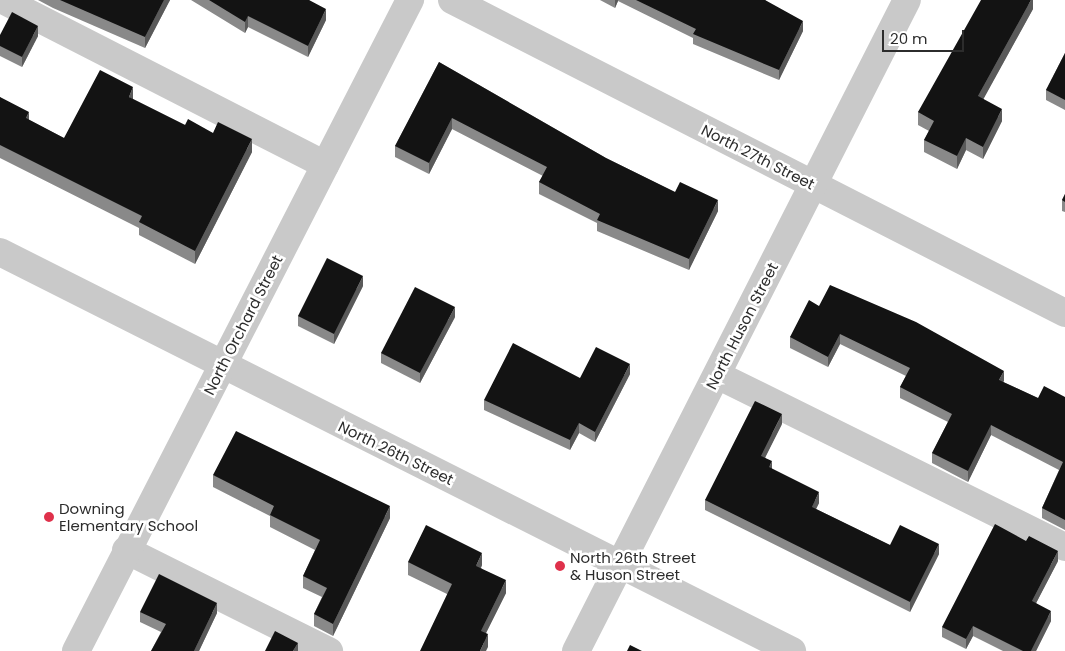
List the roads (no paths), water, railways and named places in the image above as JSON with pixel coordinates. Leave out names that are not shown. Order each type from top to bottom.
[{"type":"street","points":[[2,0],[324,165]]},
{"type":"street","name":"North Orchard Street","points":[[76,651],[126,550],[410,0]]},
{"type":"street","name":"North 27th Street","points":[[452,0],[1065,313]]},
{"type":"street","name":"North Huson Street","points":[[576,651],[907,0]]},
{"type":"street","name":"North 26th Street","points":[[0,252],[792,651]]},
{"type":"street","points":[[717,375],[1065,547]]},
{"type":"street","points":[[126,550],[329,651]]},
{"type":"place","name":"Downing Elementary School","points":[[49,517]]},
{"type":"place","name":"North 26th Street & Huson Street","points":[[560,566]]}]
